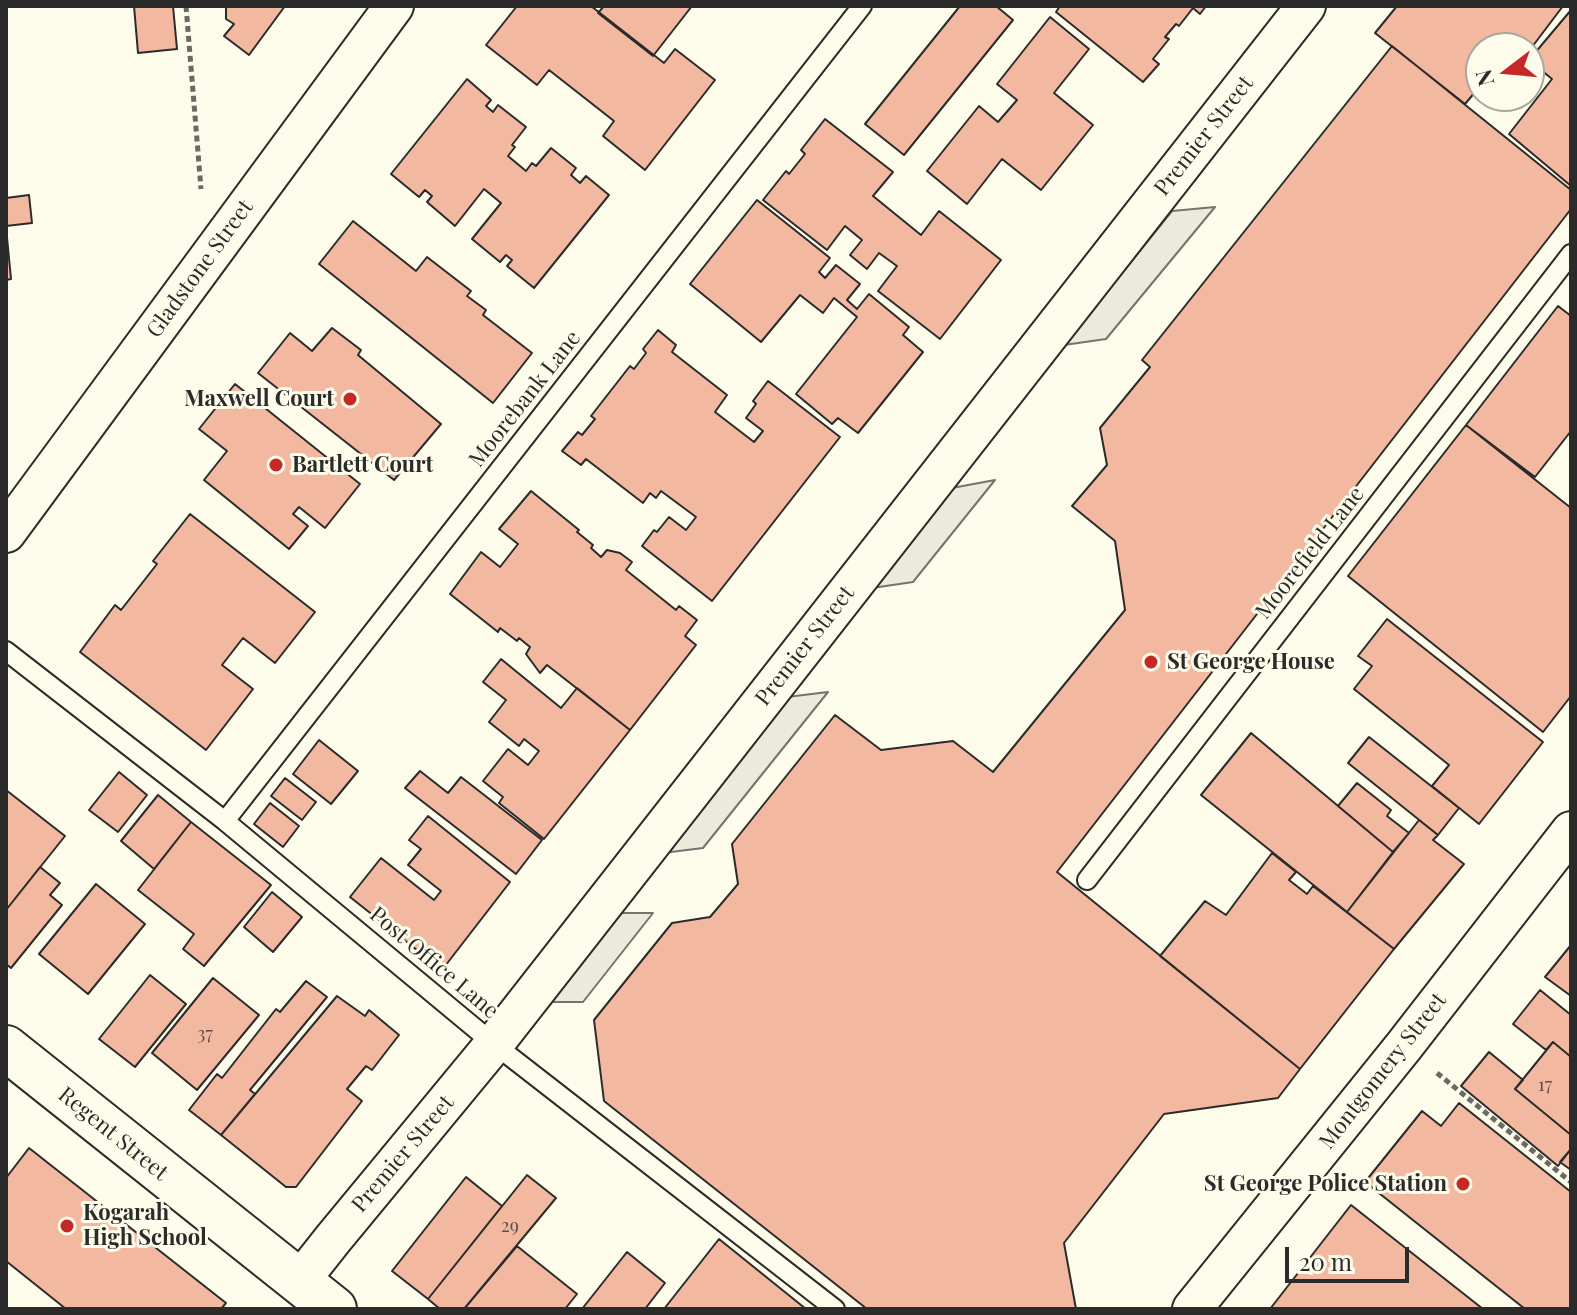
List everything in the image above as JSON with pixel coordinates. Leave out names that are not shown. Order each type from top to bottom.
[{"type":"main road","name":"Regent Street","points":[[6,1048],[334,1309]]},
{"type":"street","name":"Gladstone Street","points":[[6,533],[394,6]]},
{"type":"street","name":"Premier Street","points":[[299,1282],[494,1044],[1306,6]]},
{"type":"street","name":"Montgomery Street","points":[[1192,1309],[1404,1046],[1571,831]]},
{"type":"lane","name":"Moorebank Lane","points":[[225,821],[862,6]]},
{"type":"lane","name":"Moorefield Lane","points":[[1087,880],[1571,254]]},
{"type":"lane","name":"Post Office Lane","points":[[6,651],[225,821],[494,1044],[835,1309]]},
{"type":"path","points":[[186,6],[201,189]]},
{"type":"path","points":[[1437,1073],[1571,1182]]},
{"type":"shaded area","points":[[1215,207],[1106,339],[1064,345],[1172,211]]},
{"type":"shaded area","points":[[995,480],[913,582],[872,588],[952,488]]},
{"type":"shaded area","points":[[828,692],[703,848],[663,853],[787,697]]},
{"type":"shaded area","points":[[615,913],[653,913],[583,1002],[543,1002]]},
{"type":"building","points":[[134,6],[173,6],[177,49],[138,53]]},
{"type":"building","points":[[226,6],[285,6],[249,55],[224,36],[234,24],[226,19]]},
{"type":"building","points":[[517,6],[591,6],[664,63],[675,49],[715,80],[645,170],[603,136],[614,121],[549,70],[537,85],[486,45]]},
{"type":"building","points":[[604,6],[692,6],[653,56],[598,13]]},
{"type":"building","points":[[960,6],[996,6],[1013,20],[904,155],[865,124]]},
{"type":"building","points":[[1060,6],[1206,6],[1200,14],[1193,8],[1179,26],[1176,24],[1165,37],[1169,39],[1153,59],[1159,64],[1143,82],[1056,12]]},
{"type":"building","points":[[1397,6],[1563,6],[1543,32],[1465,32],[1465,104],[1375,33]]},
{"type":"building","points":[[1571,10],[1571,186],[1509,134],[1526,112],[1545,112],[1545,88],[1552,79],[1545,73],[1545,41]]},
{"type":"building","points":[[1050,17],[1089,49],[1054,93],[1093,125],[1041,190],[1002,159],[967,204],[927,171],[979,106],[998,122],[1017,100],[997,84]]},
{"type":"building","name":"St George House","points":[[1392,46],[1465,105],[1465,112],[1474,112],[1571,190],[1571,209],[1057,872],[1300,1069],[1278,1098],[1164,1114],[1064,1243],[1076,1309],[867,1309],[604,1101],[594,1020],[672,923],[710,917],[738,884],[732,844],[835,715],[881,750],[953,741],[993,772],[1125,610],[1115,541],[1072,506],[1107,465],[1100,428],[1150,367],[1142,360]]},
{"type":"building","points":[[467,79],[491,100],[486,106],[493,112],[498,105],[526,127],[512,145],[515,147],[508,156],[526,171],[532,163],[536,166],[551,148],[576,168],[571,175],[580,183],[586,176],[609,195],[534,288],[507,266],[512,260],[506,255],[500,262],[472,239],[501,203],[484,189],[455,226],[427,202],[432,196],[425,190],[419,197],[391,174]]},
{"type":"building","points":[[825,119],[893,172],[873,196],[921,235],[939,211],[1001,260],[940,339],[878,291],[897,266],[879,253],[867,269],[850,255],[862,240],[845,226],[827,250],[763,200],[786,171],[789,174],[805,154],[801,150]]},
{"type":"building","points":[[29,195],[32,223],[6,226],[6,198]]},
{"type":"building","points":[[757,200],[830,258],[819,272],[825,278],[836,265],[860,284],[847,300],[857,309],[869,294],[909,327],[903,335],[923,352],[858,433],[838,418],[832,424],[796,394],[857,317],[834,298],[823,313],[800,295],[761,342],[690,284]]},
{"type":"building","points":[[353,221],[416,271],[427,257],[471,291],[467,296],[486,310],[483,315],[532,353],[493,403],[319,264]]},
{"type":"building","points":[[6,227],[11,279],[6,280]]},
{"type":"building","points":[[1558,306],[1571,316],[1571,431],[1535,477],[1466,425]]},
{"type":"building","name":"Maxwell Court","points":[[332,328],[361,350],[358,355],[441,424],[394,480],[258,373],[290,333],[312,351]]},
{"type":"building","points":[[658,330],[676,345],[672,352],[727,395],[715,412],[754,442],[763,431],[746,418],[756,404],[753,401],[768,381],[840,437],[712,601],[642,546],[669,517],[686,530],[696,517],[661,491],[656,498],[650,493],[643,503],[586,459],[581,465],[562,451],[578,432],[582,435],[595,419],[591,416],[630,366],[634,369],[646,353],[643,349]]},
{"type":"building","name":"Bartlett Court","points":[[235,384],[360,484],[325,528],[299,507],[293,514],[308,526],[289,549],[204,480],[227,451],[199,429]]},
{"type":"building","points":[[1466,425],[1571,508],[1571,696],[1543,732],[1348,576]]},
{"type":"building","points":[[531,491],[579,530],[577,532],[593,545],[591,548],[601,557],[607,550],[620,553],[632,562],[626,570],[676,610],[679,606],[697,620],[685,636],[696,645],[630,730],[547,665],[540,673],[526,654],[530,647],[500,628],[498,632],[450,594],[481,552],[500,567],[518,544],[499,529]]},
{"type":"building","points":[[190,514],[315,612],[275,663],[243,638],[222,665],[253,689],[206,750],[80,652],[115,605],[121,610],[157,564],[153,561]]},
{"type":"building","points":[[1387,619],[1543,742],[1479,824],[1432,786],[1449,765],[1354,689],[1372,666],[1358,656]]},
{"type":"building","points":[[501,659],[561,708],[577,688],[630,730],[544,839],[499,803],[503,797],[483,781],[508,749],[528,765],[539,751],[524,739],[519,746],[489,722],[506,700],[483,682]]},
{"type":"building","points":[[1251,733],[1393,852],[1347,912],[1201,795]]},
{"type":"building","points":[[1369,737],[1459,808],[1438,835],[1348,763]]},
{"type":"building","points":[[319,740],[358,771],[331,804],[293,774]]},
{"type":"building","points":[[420,771],[448,793],[461,777],[542,840],[516,874],[405,788]]},
{"type":"building","points":[[119,772],[147,795],[118,832],[89,810]]},
{"type":"building","points":[[285,778],[316,802],[302,820],[271,796]]},
{"type":"building","points":[[1357,783],[1391,810],[1387,816],[1409,833],[1393,852],[1338,806]]},
{"type":"building","points":[[6,790],[65,836],[6,910]]},
{"type":"building","points":[[158,795],[191,822],[154,869],[121,841]]},
{"type":"building","points":[[270,803],[299,826],[283,847],[254,824]]},
{"type":"building","points":[[428,816],[510,882],[442,970],[350,897],[381,858],[434,900],[441,891],[408,865],[421,849],[409,840]]},
{"type":"building","points":[[1419,820],[1438,835],[1433,840],[1464,864],[1394,949],[1347,912]]},
{"type":"building","points":[[191,822],[271,885],[204,966],[183,949],[194,934],[138,890]]},
{"type":"building","points":[[1272,853],[1296,872],[1289,880],[1307,894],[1313,886],[1394,949],[1300,1069],[1160,956],[1205,901],[1226,915]]},
{"type":"building","points":[[40,867],[60,883],[50,895],[62,905],[11,968],[6,964],[6,910]]},
{"type":"building","points":[[96,884],[145,924],[88,994],[39,954]]},
{"type":"building","points":[[272,892],[302,917],[273,952],[244,927]]},
{"type":"building","points":[[1571,945],[1571,996],[1545,977]]},
{"type":"building","points":[[150,975],[186,1004],[135,1067],[99,1039]]},
{"type":"building","points":[[213,978],[259,1015],[197,1090],[152,1053]]},
{"type":"building","points":[[306,981],[327,997],[250,1090],[255,1094],[221,1135],[189,1110],[217,1074],[222,1078],[276,1009],[280,1012]]},
{"type":"building","points":[[1540,990],[1571,1015],[1571,1057],[1553,1042],[1546,1050],[1513,1024]]},
{"type":"building","points":[[337,996],[365,1016],[369,1010],[399,1035],[372,1070],[366,1066],[347,1089],[362,1101],[296,1187],[286,1187],[221,1135]]},
{"type":"building","points":[[1553,1042],[1571,1057],[1571,1135],[1515,1089]]},
{"type":"building","points":[[1489,1052],[1523,1080],[1515,1089],[1571,1135],[1571,1149],[1558,1166],[1461,1086]]},
{"type":"building","points":[[1459,1103],[1571,1192],[1571,1309],[1525,1309],[1365,1182],[1422,1111],[1441,1126]]},
{"type":"building","name":"Kogarah High School","points":[[29,1148],[226,1303],[221,1309],[66,1309],[6,1261],[6,1178]]},
{"type":"building","points":[[1571,1149],[1571,1170],[1560,1162]]},
{"type":"building","points":[[527,1175],[556,1198],[464,1309],[440,1309],[428,1299]]},
{"type":"building","points":[[466,1177],[502,1206],[428,1299],[392,1271]]},
{"type":"building","points":[[1351,1205],[1483,1309],[1270,1309]]},
{"type":"building","points":[[719,1239],[806,1309],[664,1309]]},
{"type":"building","points":[[517,1246],[577,1294],[565,1309],[464,1309]]},
{"type":"building","points":[[627,1252],[665,1283],[645,1309],[582,1309]]},
{"type":"place","name":"Maxwell Court","points":[[350,399]]},
{"type":"place","name":"Bartlett Court","points":[[276,465]]},
{"type":"place","name":"St George House","points":[[1151,662]]},
{"type":"place","name":"St George Police Station","points":[[1463,1184]]},
{"type":"place","name":"Kogarah High School","points":[[67,1226]]}]
